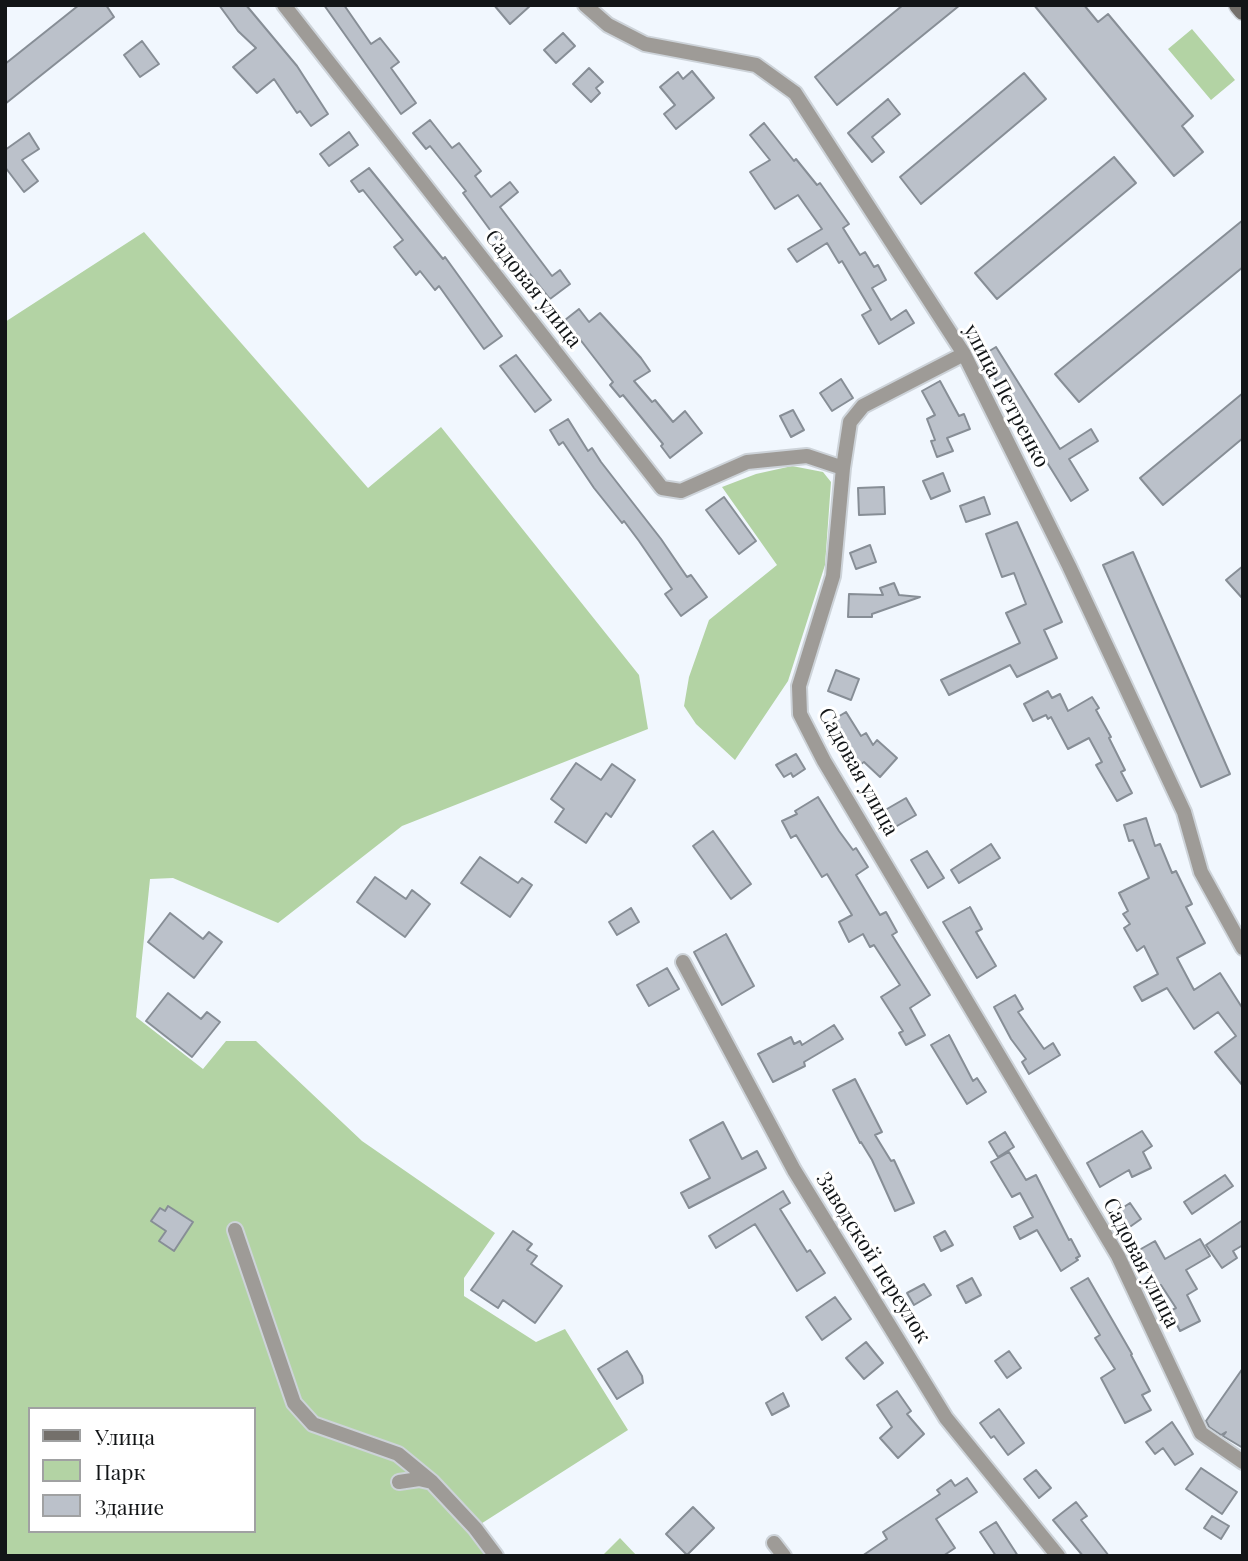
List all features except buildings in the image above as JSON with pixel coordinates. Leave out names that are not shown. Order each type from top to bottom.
[{"type":"street","name":"Садовая улица","points":[[284,5],[662,488],[681,491],[747,462],[807,456],[843,468],[833,576],[799,687],[800,714],[824,761],[1118,1256],[1201,1433],[1243,1462]]},
{"type":"street","name":"улица Петренко","points":[[585,5],[608,25],[645,44],[756,65],[795,93],[964,354],[1069,566],[1184,812],[1201,872],[1243,948]]},
{"type":"street","points":[[1238,5],[1243,11]]},
{"type":"street","points":[[843,468],[850,422],[863,406],[964,354]]},
{"type":"street","name":"Заводской переулок","points":[[682,962],[794,1170],[946,1418],[1058,1556]]},
{"type":"street","points":[[235,1230],[294,1403],[313,1424],[398,1454],[432,1482],[475,1528],[496,1556]]},
{"type":"street","points":[[399,1482],[419,1479],[432,1482]]},
{"type":"street","points":[[774,1543],[784,1556]]},
{"type":"green space","points":[[1192,29],[1235,80],[1211,100],[1168,49]]},
{"type":"green space","points":[[144,232],[368,488],[441,427],[639,675],[648,729],[402,826],[278,923],[173,878],[150,879],[136,1017],[203,1069],[226,1041],[256,1041],[362,1141],[495,1233],[464,1278],[464,1296],[536,1342],[565,1329],[628,1430],[476,1527],[496,1556],[5,1556],[5,322]]},
{"type":"green space","points":[[792,466],[823,472],[831,482],[825,565],[788,681],[735,760],[696,724],[684,706],[689,677],[709,620],[777,565],[722,487],[756,474]]},
{"type":"green space","points":[[620,1538],[637,1556],[602,1556]]}]
